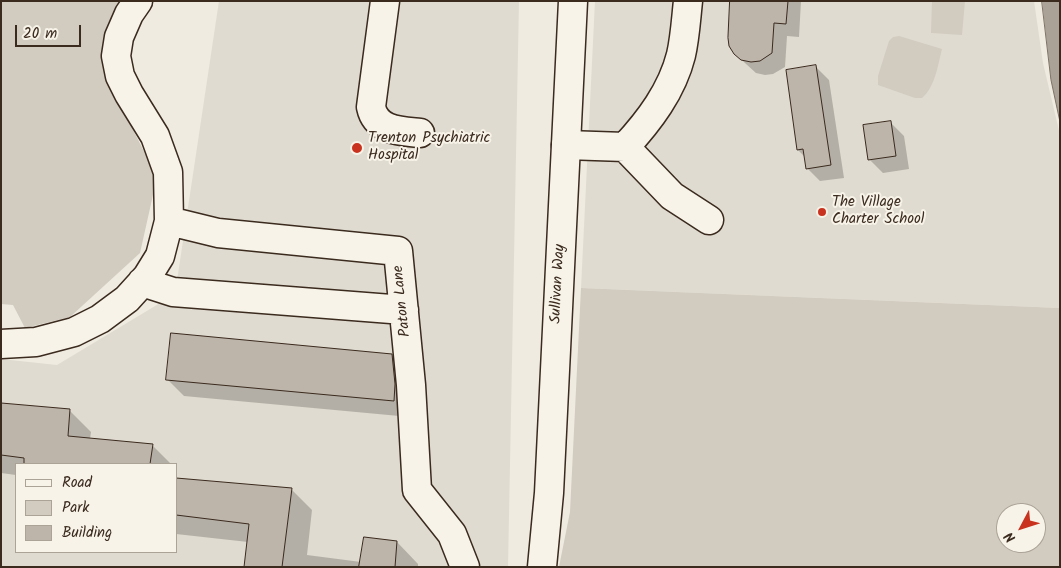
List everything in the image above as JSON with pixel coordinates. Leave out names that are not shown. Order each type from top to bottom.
[{"type":"main road","points":[[1,344],[36,342],[74,332],[100,319],[128,299],[160,256],[169,221],[168,172],[155,136],[120,76],[116,56],[119,37],[129,14],[138,1]]},
{"type":"main road","points":[[384,1],[371,107],[373,116],[383,125],[393,130],[420,133]]},
{"type":"main road","name":"Sullivan Way","points":[[542,567],[550,493],[573,1]]},
{"type":"main road","points":[[625,147],[649,120],[667,89],[681,56],[688,1]]},
{"type":"main road","points":[[566,145],[625,147],[672,196],[708,220]]},
{"type":"main road","name":"Paton Lane","points":[[169,221],[218,233],[398,251],[411,385],[417,490],[452,534],[464,567]]},
{"type":"main road","points":[[142,282],[172,292],[404,310]]},
{"type":"shaded area","name":"Trenton Psychiatric Hospital","points":[[219,1],[519,1],[508,567],[1,567],[1,359],[57,365],[175,294]]},
{"type":"shaded area","name":"The Village Charter School","points":[[595,1],[1034,1],[1043,63],[1060,135],[1060,308],[581,288]]},
{"type":"shaded area","points":[[1042,1],[1060,1],[1060,122],[1051,80]]},
{"type":"green space","points":[[1,1],[130,1],[106,44],[129,122],[157,177],[140,253],[70,317],[25,328],[13,305],[1,304]]},
{"type":"green space","points":[[932,1],[965,1],[962,35],[931,33]]},
{"type":"green space","points":[[899,36],[942,49],[933,82],[922,98],[915,98],[878,85],[878,76],[889,41],[893,37]]},
{"type":"green space","points":[[581,288],[1060,308],[1060,567],[559,567],[570,512]]},
{"type":"building","points":[[730,1],[788,1],[786,24],[774,23],[772,53],[760,61],[741,60],[729,46]]},
{"type":"building","points":[[816,65],[831,165],[806,169],[803,149],[797,150],[786,70]]},
{"type":"building","points":[[891,121],[896,156],[868,160],[863,125]]},
{"type":"building","points":[[171,333],[392,354],[395,384],[394,401],[166,380]]},
{"type":"building","points":[[1,403],[70,409],[68,436],[153,444],[150,463],[24,463],[24,458],[1,455]]},
{"type":"building","points":[[178,478],[292,488],[282,567],[244,567],[249,524],[178,515]]},
{"type":"building","points":[[364,537],[397,541],[395,567],[359,567]]},
{"type":"place","name":"Trenton Psychiatric Hospital","points":[[357,148]]},
{"type":"place","name":"The Village Charter School","points":[[822,212]]}]
